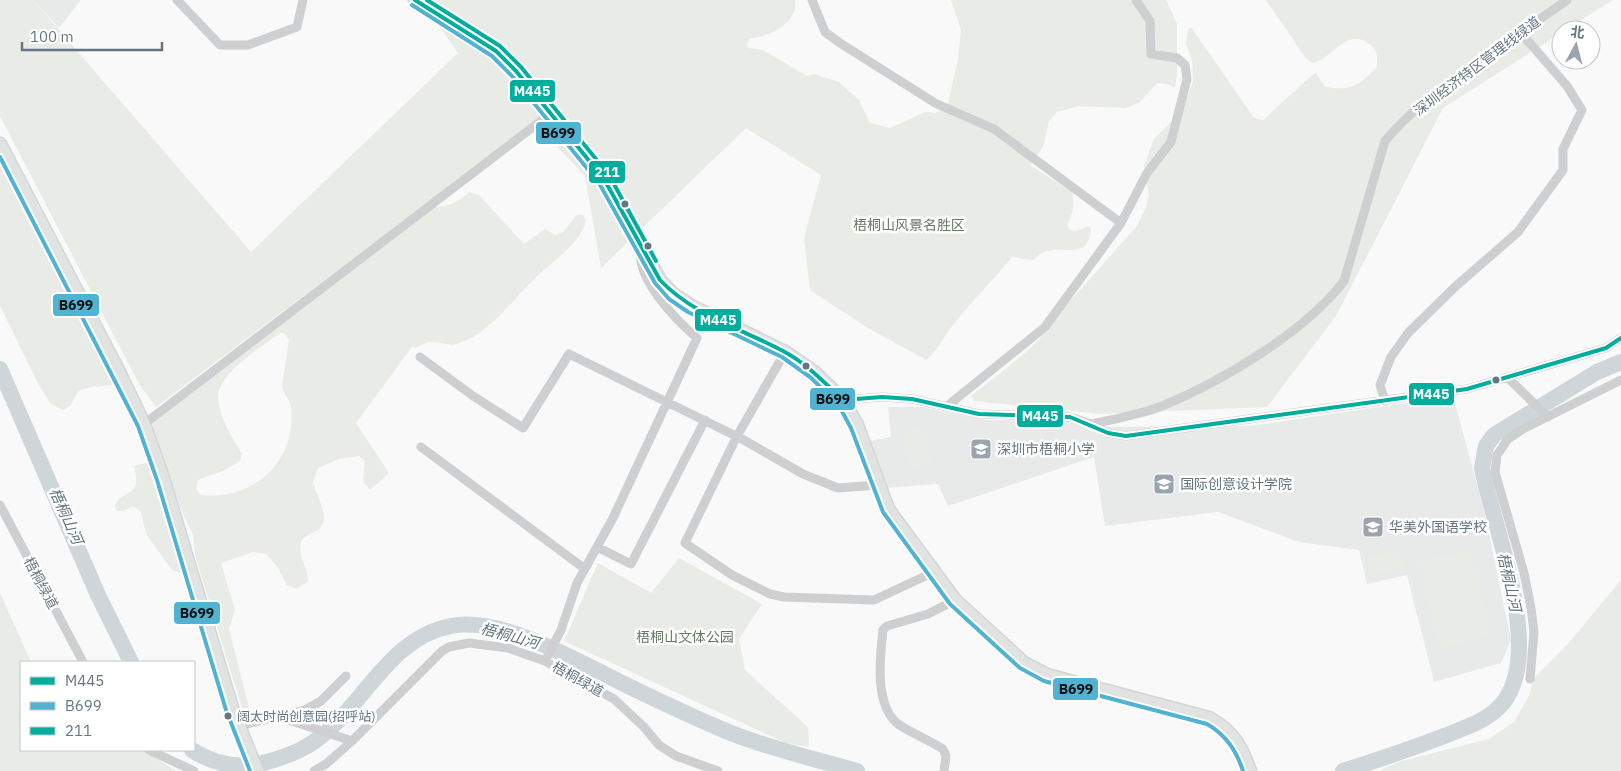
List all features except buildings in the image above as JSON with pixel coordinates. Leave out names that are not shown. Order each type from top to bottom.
[{"type":"main road","points":[[415,0],[496,51],[516,71],[604,179],[660,280],[679,298],[691,306],[785,352],[814,372],[843,400],[857,425],[877,484],[888,509],[955,600],[1024,663],[1047,675],[1185,710],[1209,718],[1224,726],[1235,737],[1242,749],[1250,771]]},
{"type":"main road","points":[[0,144],[117,368],[144,424],[163,478],[240,732],[257,771]]},
{"type":"street","points":[[177,0],[220,45],[248,45],[297,27],[302,0]]},
{"type":"street","points":[[812,0],[825,32],[840,43],[935,103],[994,129],[1121,224]]},
{"type":"street","points":[[946,407],[1045,327],[1121,224],[1147,173],[1171,142],[1187,79],[1185,65],[1177,58],[1151,54],[1150,21],[1136,0]]},
{"type":"street","name":"深圳经济特区管理线绿道","points":[[1091,424],[1134,415],[1161,406],[1212,382],[1265,349],[1329,300],[1344,281],[1385,141],[1396,128],[1432,96],[1567,0]]},
{"type":"street","points":[[1385,401],[1380,385],[1391,357],[1408,334],[1456,286],[1518,232],[1563,170],[1563,149],[1582,110],[1567,86],[1521,33]]},
{"type":"street","points":[[144,424],[550,114]]},
{"type":"street","points":[[547,658],[560,630],[577,583],[613,518],[697,338],[674,318],[648,280],[639,258],[641,248]]},
{"type":"street","points":[[843,400],[882,397],[912,399],[1001,416],[1070,417],[1091,424],[1108,433],[1126,436],[1467,389],[1606,348],[1621,338]]},
{"type":"street","points":[[785,352],[737,436],[685,543],[732,575],[770,594],[784,597],[874,600],[934,572]]},
{"type":"street","points":[[420,357],[473,396],[523,428],[569,354],[737,436],[803,474],[838,488],[877,484]]},
{"type":"street","points":[[1508,378],[1548,417]]},
{"type":"street","points":[[1530,679],[1534,632],[1531,608],[1524,573],[1495,472],[1495,463],[1501,446],[1508,439],[1621,380]]},
{"type":"street","points":[[597,547],[631,564],[705,420]]},
{"type":"street","points":[[421,447],[585,569]]},
{"type":"street","name":"梧桐绿道","points":[[0,505],[82,661]]},
{"type":"street","points":[[944,771],[946,756],[943,749],[898,724],[888,711],[880,684],[879,665],[882,630],[887,626],[928,614],[955,600]]},
{"type":"street","name":"梧桐绿道","points":[[314,771],[326,764],[352,740],[442,651],[449,647],[470,643],[508,648],[547,658],[614,699],[644,727],[658,744],[676,756],[718,771]]},
{"type":"street","points":[[240,732],[305,710],[321,701],[346,676]]},
{"type":"street","points":[[280,717],[352,740]]},
{"type":"street","points":[[151,751],[194,771]]},
{"type":"shaded area","points":[[33,0],[81,0],[59,28]]},
{"type":"shaded area","name":"华美外国语学校","points":[[1453,396],[1484,510],[1511,640],[1501,663],[1434,682],[1407,575],[1367,584],[1359,550],[1299,542],[1218,512],[1105,526],[1094,457],[948,506],[938,484],[884,488],[865,442],[891,437],[888,407],[921,407],[985,420],[1067,421],[1093,427],[1251,426]]},
{"type":"green space","name":"梧桐山风景名胜区","points":[[0,0],[33,0],[251,252],[458,53],[421,0],[795,0],[795,8],[788,22],[774,32],[750,38],[747,44],[748,48],[763,50],[807,76],[814,74],[839,82],[859,100],[870,123],[890,128],[925,112],[936,113],[948,103],[958,59],[961,30],[951,0],[1166,0],[1177,24],[1177,74],[1175,88],[1168,84],[1157,83],[1139,103],[1125,108],[1078,106],[1057,112],[1049,121],[1043,147],[1030,165],[1072,192],[1073,209],[1067,225],[1070,230],[1076,231],[1089,226],[1091,228],[1089,239],[1080,249],[1049,250],[1033,260],[1012,257],[961,315],[926,360],[868,328],[810,290],[804,238],[821,175],[746,128],[601,268],[585,176],[534,122],[156,407],[139,384],[0,116]]},
{"type":"green space","points":[[1266,0],[1613,0],[1581,20],[1551,20],[1551,39],[1443,108],[1336,316],[1267,407],[1101,414],[973,401],[972,395],[1022,356],[1044,334],[1063,309],[1137,226],[1146,207],[1149,195],[1144,165],[1154,139],[1183,110],[1193,81],[1192,60],[1186,44],[1188,30],[1191,27],[1254,118],[1263,120],[1316,73],[1325,87],[1342,88],[1359,83],[1377,67],[1375,50],[1371,45],[1360,39],[1352,39],[1345,42],[1319,61],[1312,63],[1305,57]]},
{"type":"green space","points":[[0,161],[117,385],[90,387],[78,391],[70,406],[63,410],[51,404],[40,387],[0,306]]},
{"type":"green space","points":[[469,192],[479,195],[524,244],[545,229],[555,235],[563,232],[577,215],[583,215],[586,221],[573,244],[538,275],[501,314],[479,333],[468,340],[456,344],[429,342],[415,348],[412,347],[356,423],[389,473],[370,490],[363,482],[365,461],[359,456],[339,459],[318,468],[313,482],[324,515],[324,522],[321,527],[303,539],[300,548],[308,581],[297,589],[287,585],[277,566],[266,554],[253,552],[221,563],[235,610],[229,629],[249,708],[242,708],[195,555],[193,535],[180,507],[151,422],[432,206],[447,206]],"holes":[[[281,333],[285,333],[289,340],[282,386],[291,407],[291,427],[287,444],[279,460],[268,474],[254,484],[238,491],[220,495],[201,495],[196,489],[198,480],[225,470],[240,461],[242,454],[221,412],[218,397],[220,388],[225,379],[243,361]]]},
{"type":"green space","points":[[921,427],[932,463],[913,470],[901,433]]},
{"type":"green space","points":[[150,462],[188,568],[181,573],[172,570],[146,534],[141,512],[133,506],[124,511],[117,511],[115,508],[118,500],[135,487],[134,466]]},
{"type":"green space","points":[[1399,549],[1404,568],[1372,575],[1367,557]]},
{"type":"green space","points":[[1470,550],[1490,636],[1440,648],[1420,561]]},
{"type":"green space","name":"梧桐山文体公园","points":[[679,558],[762,604],[739,639],[745,670],[808,727],[809,747],[786,743],[564,641],[598,563],[651,593]]},
{"type":"green space","points":[[1621,580],[1621,771],[1379,771],[1398,762],[1489,739],[1514,722],[1529,696],[1534,678],[1566,646]]},
{"type":"green space","points":[[0,593],[31,661],[20,661],[20,751],[145,751],[176,771],[0,771]]},
{"type":"waterway","name":"梧桐山河","points":[[1343,771],[1421,745],[1478,722],[1495,711],[1511,690],[1518,662],[1518,630],[1514,595],[1482,468],[1486,446],[1494,435],[1597,372],[1621,362]]},
{"type":"waterway","name":"梧桐山河","points":[[0,369],[98,595],[131,661]]},
{"type":"waterway","name":"梧桐山河","points":[[194,751],[219,762],[238,765],[267,762],[294,753],[328,731],[391,660],[409,645],[428,633],[451,626],[471,625],[493,628],[540,643],[663,703],[746,739],[857,771]]},
{"type":"transit line","name":"M445","points":[[415,0],[496,51],[516,71],[604,179],[660,280],[687,303],[799,361],[843,400]]},
{"type":"transit line","name":"211","points":[[427,0],[500,46],[521,67],[609,175],[656,261]]},
{"type":"transit line","name":"B699","points":[[412,5],[492,56],[511,75],[599,183],[655,283],[669,299],[688,312],[782,357],[810,377],[838,404],[851,428],[883,512],[950,604],[1020,668],[1044,681],[1207,724],[1220,733],[1230,744],[1243,771]]},
{"type":"transit line","name":"B699","points":[[0,157],[138,426],[157,480],[226,710],[250,771]]},
{"type":"transit line","name":"M445","points":[[843,400],[882,397],[912,399],[979,414],[1070,417],[1108,433],[1126,436],[1467,389],[1606,348],[1621,338]]},
{"type":"place","name":"深圳市梧桐小学","points":[[981,449]]},
{"type":"place","name":"国际创意设计学院","points":[[1164,484]]},
{"type":"place","name":"华美外国语学校","points":[[1373,527]]},
{"type":"place","name":"阔太时尚创意园(招呼站)","points":[[228,716]]}]
